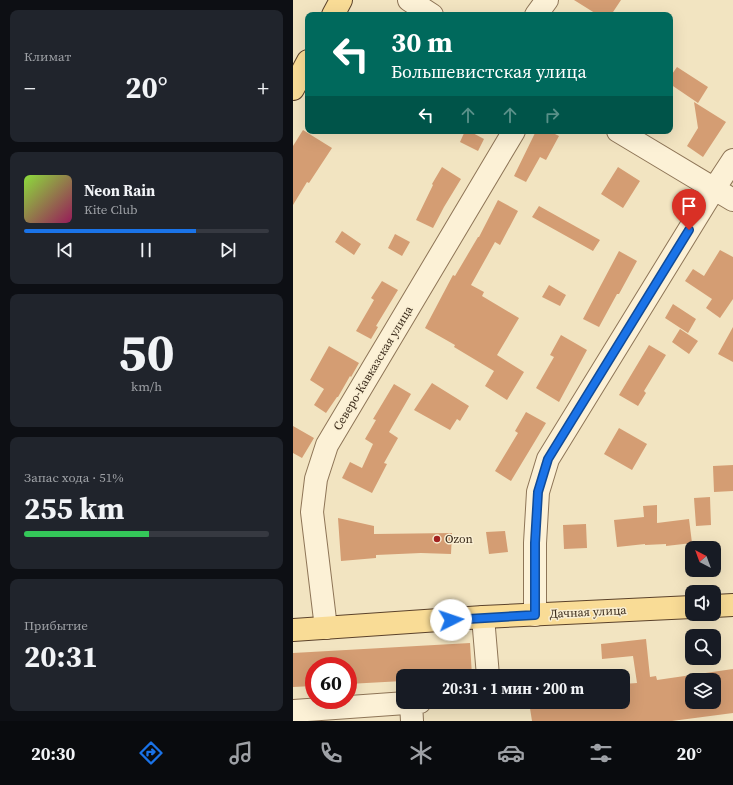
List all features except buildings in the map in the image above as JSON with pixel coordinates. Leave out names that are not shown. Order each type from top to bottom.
[{"type":"main road","points":[[335,12],[341,0]]},
{"type":"main road","points":[[293,89],[305,67]]},
{"type":"main road","points":[[721,606],[733,605]]},
{"type":"main road","name":"Дачная улица","points":[[293,630],[483,617],[685,607]]},
{"type":"street","points":[[409,0],[427,12]]},
{"type":"street","points":[[538,12],[547,0]]},
{"type":"street","name":"Северо-Кавказская улица","points":[[326,628],[312,512],[316,479],[327,445],[512,134]]},
{"type":"street","points":[[623,134],[733,200]]},
{"type":"street","points":[[535,615],[535,543],[538,492],[548,459],[733,160]]},
{"type":"street","points":[[483,617],[487,669]]},
{"type":"street","points":[[293,711],[414,709]]},
{"type":"place","name":"Ozon","points":[[437,539]]},
{"type":"route","points":[[451,620],[535,615],[535,543],[538,492],[548,459],[689,230]]}]
